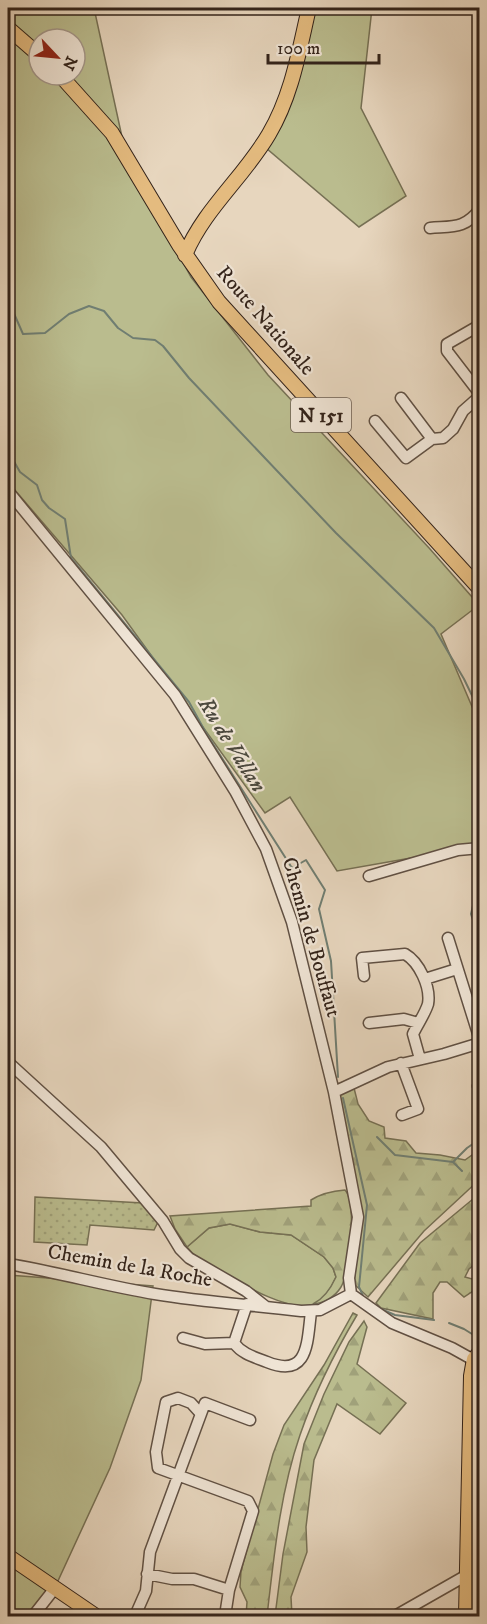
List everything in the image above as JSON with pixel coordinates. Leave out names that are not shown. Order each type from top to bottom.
[{"type":"main road","points":[[185,255],[192,237],[258,151],[276,123],[291,83],[309,8]]},
{"type":"main road","points":[[8,28],[27,45]]},
{"type":"main road","name":"N 151","points":[[71,87],[112,133],[173,234]]},
{"type":"main road","points":[[173,234],[211,210]]},
{"type":"main road","name":"Route Nationale","points":[[173,234],[213,295],[235,322],[480,589]]},
{"type":"main road","points":[[466,1617],[471,1396],[478,1358]]},
{"type":"main road","points":[[8,1556],[96,1617]]},
{"type":"street","points":[[430,228],[459,225],[470,221],[480,209]]},
{"type":"street","points":[[375,421],[406,458],[432,440],[443,438],[453,429],[463,411],[480,395],[447,351],[447,344],[480,325]]},
{"type":"street","points":[[401,398],[432,440]]},
{"type":"street","name":"Chemin de Bouffaut","points":[[8,491],[175,695],[218,761],[266,849],[292,922],[340,1089],[358,1217],[349,1278],[351,1294]]},
{"type":"street","points":[[369,876],[458,850],[480,848]]},
{"type":"street","points":[[340,1089],[388,1067],[444,1054],[480,1042],[448,938]]},
{"type":"street","points":[[364,976],[362,958],[405,954],[410,957],[425,979],[428,1003],[413,1034],[420,1059]]},
{"type":"street","points":[[425,979],[457,969]]},
{"type":"street","points":[[369,1023],[404,1019],[418,1023]]},
{"type":"street","points":[[8,1062],[101,1148],[163,1221],[180,1249],[189,1258],[246,1291],[266,1306]]},
{"type":"street","points":[[401,1063],[418,1109],[402,1114]]},
{"type":"street","name":"Chemin de la Roche","points":[[8,1264],[40,1269],[98,1284],[158,1294],[311,1312],[329,1306],[351,1294]]},
{"type":"street","points":[[351,1294],[392,1323],[478,1358]]},
{"type":"street","points":[[234,1343],[247,1304]]},
{"type":"street","points":[[183,1338],[205,1344],[234,1343],[243,1353],[290,1368],[299,1360],[307,1345],[311,1312]]},
{"type":"street","points":[[201,1414],[191,1403],[178,1398],[166,1402],[156,1452],[158,1468],[248,1501],[253,1511],[229,1590],[225,1617]]},
{"type":"street","points":[[135,1617],[146,1591],[150,1552],[205,1403],[250,1420]]},
{"type":"street","points":[[395,1617],[480,1566]]},
{"type":"street","points":[[147,1574],[172,1579],[194,1579],[229,1590]]},
{"type":"street","points":[[33,1617],[55,1588]]},
{"type":"green space","points":[[8,8],[94,8],[127,160],[191,277],[268,375],[479,605],[441,634],[479,723],[479,846],[337,871],[290,797],[265,813],[122,615],[8,482]]},
{"type":"green space","points":[[302,8],[372,8],[361,108],[406,196],[359,227],[259,142],[286,85]]},
{"type":"green space","points":[[354,1088],[358,1104],[369,1121],[384,1127],[385,1138],[406,1141],[416,1153],[465,1160],[479,1150],[479,1180],[424,1231],[368,1297],[354,1284],[361,1217],[338,1093]]},
{"type":"green space","points":[[345,1190],[351,1209],[351,1238],[344,1279],[336,1294],[325,1301],[313,1304],[327,1292],[336,1277],[333,1268],[324,1257],[291,1235],[260,1232],[230,1224],[209,1228],[187,1247],[175,1229],[170,1216],[311,1206],[311,1200],[319,1196]]},
{"type":"green space","points":[[479,1194],[479,1261],[469,1269],[465,1277],[472,1279],[479,1275],[479,1287],[464,1297],[447,1282],[440,1282],[433,1293],[433,1319],[381,1308],[376,1303],[420,1243]]},
{"type":"green space","points":[[35,1197],[143,1203],[158,1222],[154,1230],[90,1225],[87,1245],[34,1242]]},
{"type":"green space","points":[[230,1224],[260,1232],[291,1235],[324,1257],[333,1268],[336,1277],[326,1295],[317,1303],[304,1306],[289,1304],[237,1281],[195,1256],[187,1247],[209,1228]]},
{"type":"green space","points":[[8,1275],[153,1286],[141,1380],[110,1468],[51,1596],[24,1616],[8,1616]]},
{"type":"green space","points":[[353,1313],[357,1315],[318,1389],[293,1457],[279,1525],[267,1616],[246,1616],[247,1602],[240,1587],[241,1571],[273,1454],[284,1425],[324,1365]]},
{"type":"green space","points":[[364,1321],[367,1327],[357,1364],[406,1403],[380,1434],[337,1404],[314,1460],[306,1527],[307,1552],[291,1597],[292,1616],[275,1616],[283,1554],[304,1444],[324,1394],[349,1342]]},
{"type":"waterway","points":[[8,300],[23,334],[45,333],[69,314],[89,306],[104,311],[118,328],[133,338],[155,340],[163,346],[189,378],[336,533],[434,628],[464,679],[480,712]]},
{"type":"waterway","name":"Ru de Vallan","points":[[8,451],[20,472],[37,485],[42,500],[65,519],[71,558],[189,702],[206,733],[292,868],[306,860],[325,890],[319,909],[331,961],[338,1077]]},
{"type":"waterway","points":[[480,876],[471,914],[480,942]]},
{"type":"waterway","name":"Ru de Vallan","points":[[343,1098],[367,1205],[359,1287],[364,1298]]},
{"type":"waterway","points":[[377,1137],[395,1155],[453,1162],[462,1171]]},
{"type":"waterway","points":[[453,1162],[480,1139]]},
{"type":"waterway","name":"Ru de Vallan","points":[[381,1309],[395,1315],[434,1320]]},
{"type":"waterway","name":"Ru de Vallan","points":[[449,1323],[480,1339]]}]
